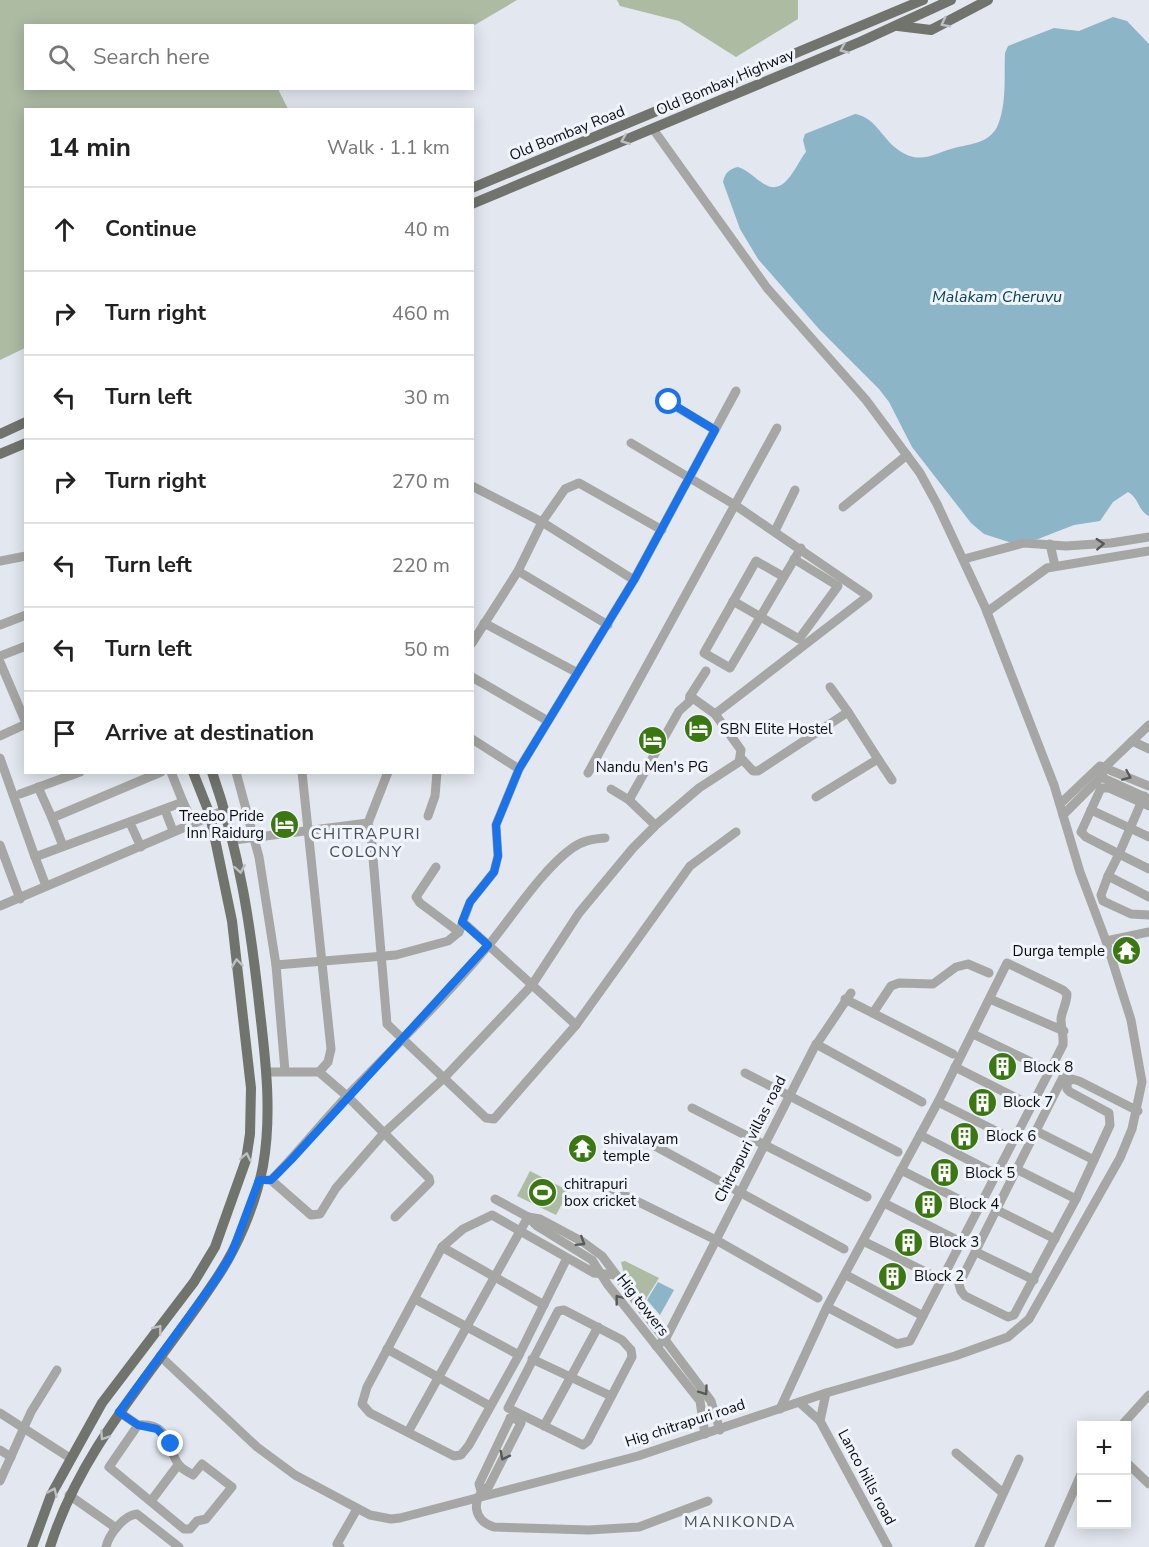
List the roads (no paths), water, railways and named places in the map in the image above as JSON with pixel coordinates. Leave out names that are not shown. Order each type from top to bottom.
[{"type":"main road","points":[[888,15],[897,0]]},
{"type":"main road","name":"Old Bombay Road","points":[[474,187],[923,0]]},
{"type":"main road","points":[[898,26],[951,0]]},
{"type":"main road","name":"Old Bombay Highway","points":[[474,203],[898,26],[932,30],[988,0]]},
{"type":"main road","points":[[0,434],[24,423]]},
{"type":"main road","points":[[0,454],[24,443]]},
{"type":"main road","points":[[32,1547],[51,1495],[102,1403],[194,1282],[215,1247],[246,1160],[250,1134],[251,1088],[232,921],[210,815],[193,774]]},
{"type":"main road","points":[[50,1547],[69,1495],[119,1412],[231,1255],[259,1180],[268,1114],[267,1072],[253,945],[234,840],[213,774]]},
{"type":"street","name":"Hig chitrapuri road","points":[[160,1356],[271,1458],[357,1509],[391,1519],[638,1456],[826,1393],[955,1356],[1018,1331],[1029,1318],[1120,1158],[1138,1111],[1142,1082],[1131,1020],[1106,941],[1080,872],[1060,804],[987,612],[964,559],[937,504],[908,455],[830,356],[767,288],[653,129]]},
{"type":"street","points":[[276,965],[382,957],[434,946],[448,941],[459,932],[470,902],[494,872],[498,856],[496,825],[519,769],[634,580],[735,391]]},
{"type":"street","points":[[663,399],[715,430]]},
{"type":"street","points":[[588,773],[777,428]]},
{"type":"street","points":[[631,443],[735,505],[868,596],[715,714]]},
{"type":"street","points":[[843,507],[908,455]]},
{"type":"street","points":[[474,639],[518,571],[542,522],[565,489],[579,483],[586,485],[662,530]]},
{"type":"street","points":[[474,487],[542,522],[634,580]]},
{"type":"street","points":[[775,531],[795,490]]},
{"type":"street","points":[[964,559],[1024,543],[1111,543],[1148,537],[1149,551],[1047,568],[987,612]]},
{"type":"street","points":[[1050,544],[1055,566]]},
{"type":"street","points":[[784,577],[756,561],[704,653],[730,668],[759,618],[784,577],[794,559],[801,548]]},
{"type":"street","points":[[0,561],[24,556]]},
{"type":"street","points":[[733,602],[799,639],[838,586],[794,559]]},
{"type":"street","points":[[518,571],[608,625]]},
{"type":"street","points":[[0,625],[24,616]]},
{"type":"street","points":[[484,623],[576,672]]},
{"type":"street","points":[[0,656],[24,647]]},
{"type":"street","points":[[0,662],[24,719]]},
{"type":"street","points":[[629,800],[679,711],[689,702],[690,696],[706,671]]},
{"type":"street","points":[[474,678],[548,721]]},
{"type":"street","points":[[830,687],[892,780]]},
{"type":"street","points":[[690,696],[715,714],[741,750],[741,758],[753,771],[758,771],[848,712]]},
{"type":"street","points":[[1063,815],[1101,777],[1105,767],[1149,724]]},
{"type":"street","points":[[0,736],[24,725]]},
{"type":"street","points":[[474,740],[519,769]]},
{"type":"street","points":[[1132,741],[1149,749]]},
{"type":"street","points":[[0,758],[46,886]]},
{"type":"street","points":[[259,1180],[271,1180],[311,1215],[320,1214],[336,1188],[384,1133],[444,1078],[532,985],[579,913],[655,825],[699,788],[741,758]]},
{"type":"street","points":[[816,797],[878,759]]},
{"type":"street","points":[[1060,804],[1096,767],[1105,767],[1149,786]]},
{"type":"street","points":[[20,794],[75,774]]},
{"type":"street","points":[[172,774],[193,823]]},
{"type":"street","points":[[237,774],[255,836],[276,965],[285,1071]]},
{"type":"street","points":[[302,774],[331,1049],[328,1062],[319,1072]]},
{"type":"street","points":[[386,774],[368,823],[371,834],[387,1024],[486,1118],[494,1119],[576,1025],[690,866],[736,832]]},
{"type":"street","points":[[428,816],[435,796],[437,774]]},
{"type":"street","points":[[52,818],[147,775]]},
{"type":"street","points":[[1101,777],[1146,801]]},
{"type":"street","points":[[38,787],[63,846]]},
{"type":"street","points":[[1146,801],[1104,787],[1081,832],[1149,869]]},
{"type":"street","points":[[611,789],[629,800],[655,825]]},
{"type":"street","points":[[1146,801],[1130,828],[1101,893],[1102,901],[1131,914],[1149,915]]},
{"type":"street","points":[[35,857],[183,802]]},
{"type":"street","points":[[165,810],[173,831]]},
{"type":"street","points":[[0,906],[225,810]]},
{"type":"street","points":[[1091,810],[1149,837]]},
{"type":"street","points":[[130,823],[141,847]]},
{"type":"street","points":[[234,840],[368,823]]},
{"type":"street","points":[[271,1180],[347,1096],[403,1040],[569,850],[591,839],[605,838]]},
{"type":"street","points":[[0,845],[20,899]]},
{"type":"street","points":[[436,867],[416,897],[420,903],[459,932]]},
{"type":"street","points":[[1108,876],[1149,897]]},
{"type":"street","points":[[462,922],[576,1025]]},
{"type":"street","points":[[1106,941],[1149,932]]},
{"type":"street","points":[[780,1409],[827,1307],[938,1102],[1007,963],[1067,994],[1061,1020],[1064,1031],[1063,1045],[910,1341],[897,1344],[827,1307]]},
{"type":"street","points":[[952,1054],[873,1013],[891,986],[899,983],[933,984],[956,967],[968,964],[989,973]]},
{"type":"street","name":"Chitrapuri villas road","points":[[665,1340],[816,1044],[848,996],[873,1013]]},
{"type":"street","points":[[990,999],[1064,1031]]},
{"type":"street","points":[[973,1034],[1050,1071]]},
{"type":"street","points":[[816,1044],[922,1102]]},
{"type":"street","points":[[956,1067],[1032,1106]]},
{"type":"street","points":[[1067,1069],[1038,1132],[959,1284],[961,1291],[1008,1317],[1018,1311],[1076,1199],[1110,1125],[1109,1113],[1070,1092],[1067,1089],[1067,1083],[1072,1078],[1138,1111]]},
{"type":"street","points":[[267,1072],[319,1072],[347,1096],[429,1178],[430,1182],[395,1217]]},
{"type":"street","points":[[745,1073],[898,1152]]},
{"type":"street","points":[[938,1102],[1014,1140]]},
{"type":"street","points":[[692,1108],[867,1197]]},
{"type":"street","points":[[1038,1132],[1094,1160]]},
{"type":"street","points":[[920,1135],[996,1174]]},
{"type":"street","points":[[655,1146],[844,1249]]},
{"type":"street","points":[[901,1170],[978,1209]]},
{"type":"street","points":[[1018,1170],[1076,1199]]},
{"type":"street","points":[[608,1187],[716,1240],[818,1298]]},
{"type":"street","points":[[495,1199],[528,1218],[540,1219],[583,1242],[602,1256],[711,1401],[720,1430]]},
{"type":"street","points":[[884,1203],[961,1242]]},
{"type":"street","points":[[998,1210],[1055,1239]]},
{"type":"street","points":[[567,1258],[519,1355],[461,1455],[454,1456],[370,1413],[362,1404],[367,1387],[442,1247],[463,1229],[492,1215],[594,1273],[615,1275]]},
{"type":"street","points":[[408,1432],[528,1218]]},
{"type":"street","name":"Hig towers","points":[[528,1218],[592,1260],[700,1401],[705,1434]]},
{"type":"street","points":[[863,1241],[942,1280]]},
{"type":"street","points":[[442,1247],[544,1305]]},
{"type":"street","points":[[976,1252],[1034,1280]]},
{"type":"street","points":[[846,1275],[923,1316]]},
{"type":"street","points":[[415,1299],[519,1355]]},
{"type":"street","points":[[517,1417],[544,1426],[583,1445],[586,1444],[632,1357],[631,1350],[622,1340],[561,1310],[508,1404],[509,1410],[521,1423],[489,1486],[478,1495],[478,1518],[483,1524],[494,1527],[589,1530],[639,1527],[708,1501]]},
{"type":"street","points":[[544,1426],[598,1327]]},
{"type":"street","points":[[656,1346],[665,1340]]},
{"type":"street","points":[[387,1349],[490,1406]]},
{"type":"street","points":[[532,1359],[612,1396]]},
{"type":"street","points":[[0,1481],[31,1412],[57,1371]]},
{"type":"street","points":[[820,1421],[826,1393]]},
{"type":"street","name":"Lanco hills road","points":[[800,1403],[820,1421],[888,1547]]},
{"type":"street","points":[[1126,1421],[1147,1403]]},
{"type":"street","points":[[119,1412],[138,1425],[151,1426],[165,1436],[178,1465],[193,1475],[202,1464],[232,1487],[206,1519],[197,1521],[190,1529],[184,1529],[109,1467],[138,1425]]},
{"type":"street","points":[[0,1413],[70,1458]]},
{"type":"street","points":[[0,1450],[11,1457]]},
{"type":"street","points":[[956,1453],[1003,1493]]},
{"type":"street","points":[[979,1547],[1020,1459]]},
{"type":"street","points":[[151,1501],[178,1465]]},
{"type":"street","points":[[1131,1467],[1149,1484]]},
{"type":"street","points":[[1049,1547],[1081,1475]]},
{"type":"street","points":[[69,1495],[116,1528]]},
{"type":"street","points":[[337,1546],[357,1509]]},
{"type":"street","points":[[106,1547],[116,1528],[129,1516],[137,1514],[179,1547]]},
{"type":"water","name":"Malakam Cheruvu","points":[[1113,17],[1127,21],[1149,44],[1149,516],[1128,492],[1113,502],[1100,521],[1074,525],[1038,539],[1012,543],[984,534],[971,523],[912,447],[889,402],[879,389],[819,329],[758,259],[740,229],[723,182],[728,172],[738,167],[766,185],[779,186],[790,176],[806,152],[803,140],[805,134],[855,114],[868,119],[897,149],[913,157],[928,157],[980,142],[994,132],[1000,119],[1004,91],[1005,53],[1008,46],[1054,28],[1079,31]]},
{"type":"water","points":[[658,1282],[674,1290],[660,1315],[647,1300]]},
{"type":"place","name":"SBN Elite Hostel","points":[[699,729]]},
{"type":"place","name":"Nandu Men's PG","points":[[652,740]]},
{"type":"place","name":"Treebo Pride Inn Raidurg","points":[[285,825]]},
{"type":"place","name":"Durga temple","points":[[1126,951]]},
{"type":"place","name":"Block 8","points":[[1002,1067]]},
{"type":"place","name":"Block 7","points":[[982,1102]]},
{"type":"place","name":"Block 6","points":[[965,1136]]},
{"type":"place","name":"shivalayam temple","points":[[582,1148]]},
{"type":"place","name":"Block 5","points":[[944,1173]]},
{"type":"place","name":"chitrapuri box cricket","points":[[543,1193]]},
{"type":"place","name":"Block 4","points":[[928,1204]]},
{"type":"place","name":"Block 3","points":[[908,1242]]},
{"type":"place","name":"Block 2","points":[[893,1276]]},
{"type":"district","name":"CHITRAPURI COLONY","points":[[366,842]]},
{"type":"district","name":"MANIKONDA","points":[[740,1521]]}]
